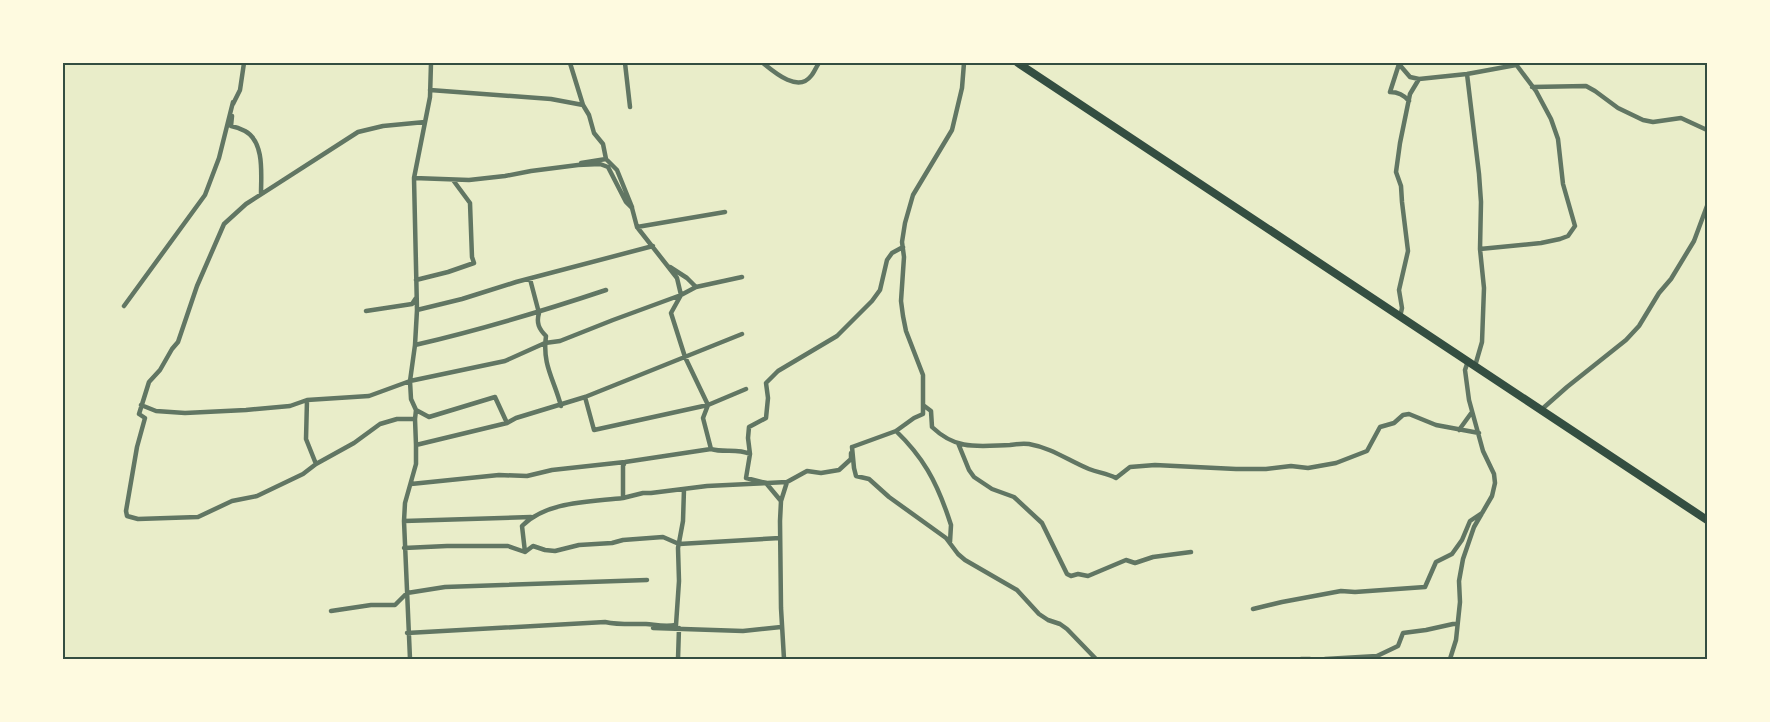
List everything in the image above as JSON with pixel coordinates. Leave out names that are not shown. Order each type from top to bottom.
[{"type":"highway","points":[[1018,63],[1707,520]]},
{"type":"street","points":[[124,306],[205,195],[219,158],[233,102],[240,90],[244,63]]},
{"type":"street","points":[[410,659],[407,633],[404,521],[405,503],[416,464],[416,410],[411,399],[410,381],[417,310],[414,178],[430,90],[431,63]]},
{"type":"street","points":[[570,63],[594,133],[603,144],[606,159],[617,170],[637,227],[677,278],[681,295],[671,313],[686,357],[708,405],[703,418],[711,449]]},
{"type":"street","points":[[625,63],[630,107]]},
{"type":"street","points":[[763,63],[782,77],[794,82],[803,82],[812,76],[819,63]]},
{"type":"street","points":[[852,447],[896,431],[923,414],[923,375],[906,331],[901,301],[905,223],[914,195],[952,130],[962,88],[964,63]]},
{"type":"street","points":[[1399,63],[1390,92],[1405,96],[1409,101]]},
{"type":"street","points":[[1399,63],[1410,77],[1419,79],[1467,75],[1515,64],[1551,119],[1558,140],[1563,184],[1575,226],[1568,236],[1560,239],[1480,249]]},
{"type":"street","points":[[1450,659],[1456,640],[1462,559],[1474,527],[1492,496],[1495,483],[1494,474],[1483,451],[1472,412],[1465,370],[1472,364],[1482,342],[1484,288],[1480,249],[1479,174],[1467,75]]},
{"type":"street","points":[[1400,317],[1402,308],[1399,290],[1408,251],[1401,186],[1396,172],[1410,94],[1419,79]]},
{"type":"street","points":[[1532,87],[1586,86],[1618,108],[1643,120],[1653,123],[1681,118],[1707,130]]},
{"type":"street","points":[[430,90],[551,99],[583,105]]},
{"type":"street","points":[[233,102],[231,126],[245,131],[254,138],[260,157],[261,194]]},
{"type":"street","points":[[415,419],[397,419],[380,424],[303,474],[257,496],[232,501],[198,517],[138,519],[127,516],[126,506],[145,418],[139,414],[148,382],[160,370],[178,342],[197,286],[224,224],[246,204],[282,183],[323,153],[358,132],[383,126],[425,123]]},
{"type":"street","points":[[414,178],[486,179],[606,159]]},
{"type":"street","points":[[531,171],[600,164],[608,167],[626,202],[632,208]]},
{"type":"street","points":[[416,280],[474,263],[470,203],[453,179]]},
{"type":"street","points":[[1541,410],[1626,340],[1639,326],[1694,241],[1707,206]]},
{"type":"street","points":[[637,227],[725,212]]},
{"type":"street","points":[[417,310],[652,246]]},
{"type":"street","points":[[781,501],[766,483],[746,478],[750,454],[749,427],[766,418],[768,398],[766,383],[778,371],[837,336],[880,290],[887,260],[892,253],[903,247]]},
{"type":"street","points":[[664,264],[687,278],[696,287]]},
{"type":"street","points":[[141,405],[156,411],[185,413],[290,406],[307,400],[369,396],[410,381],[505,361],[545,343],[560,341],[681,295],[696,287],[742,277]]},
{"type":"street","points":[[531,279],[539,313],[537,318],[539,329],[546,336],[546,364],[561,406]]},
{"type":"street","points":[[415,345],[473,332],[539,313],[606,290]]},
{"type":"street","points":[[366,311],[412,304],[416,298]]},
{"type":"street","points":[[416,445],[507,423],[516,418],[561,406],[742,334]]},
{"type":"street","points":[[585,397],[594,430],[708,405],[746,388]]},
{"type":"street","points":[[416,410],[429,417],[495,397],[507,423]]},
{"type":"street","points":[[307,400],[306,439],[316,464]]},
{"type":"street","points":[[923,405],[931,411],[932,427],[939,434],[958,443],[975,447],[1027,444],[1049,449],[1091,470],[1104,472],[1116,478],[1130,467],[1155,465],[1266,469],[1291,466],[1308,468],[1336,463],[1367,451],[1380,427],[1394,423],[1409,414],[1422,420],[1479,433]]},
{"type":"street","points":[[1459,430],[1472,412]]},
{"type":"street","points":[[896,431],[913,447],[927,466],[951,525],[950,542]]},
{"type":"street","points":[[958,443],[974,477],[992,489],[1014,496],[1042,523],[1067,574],[1071,576],[1078,574],[1088,576],[1126,560],[1135,563],[1153,557],[1191,552]]},
{"type":"street","points":[[404,521],[531,517],[563,505],[623,498],[643,493],[651,494],[707,486],[788,482],[807,471],[821,473],[839,470],[851,459],[852,447]]},
{"type":"street","points":[[852,447],[856,476],[868,479],[950,542],[965,560],[1017,590],[1039,614],[1067,629],[1096,659]]},
{"type":"street","points":[[411,484],[499,475],[527,476],[552,470],[711,449],[743,451],[750,454]]},
{"type":"street","points":[[623,498],[625,462]]},
{"type":"street","points":[[784,659],[780,538],[781,501],[788,482]]},
{"type":"street","points":[[678,659],[678,548],[683,521],[684,489]]},
{"type":"street","points":[[1253,609],[1341,591],[1355,592],[1425,586],[1436,562],[1452,554],[1462,540],[1470,521],[1483,513]]},
{"type":"street","points":[[525,552],[522,526],[531,517]]},
{"type":"street","points":[[525,552],[533,546],[555,551],[579,545],[663,537],[679,544],[780,538]]},
{"type":"street","points":[[404,548],[508,546],[525,552]]},
{"type":"street","points":[[330,611],[371,605],[395,605],[407,593],[445,587],[647,580]]},
{"type":"street","points":[[407,633],[605,622],[666,627],[676,625],[678,586]]},
{"type":"street","points":[[1325,659],[1377,656],[1398,646],[1403,633],[1457,624]]},
{"type":"street","points":[[653,628],[743,631],[782,627]]},
{"type":"street","points":[[1300,659],[1310,659]]}]
